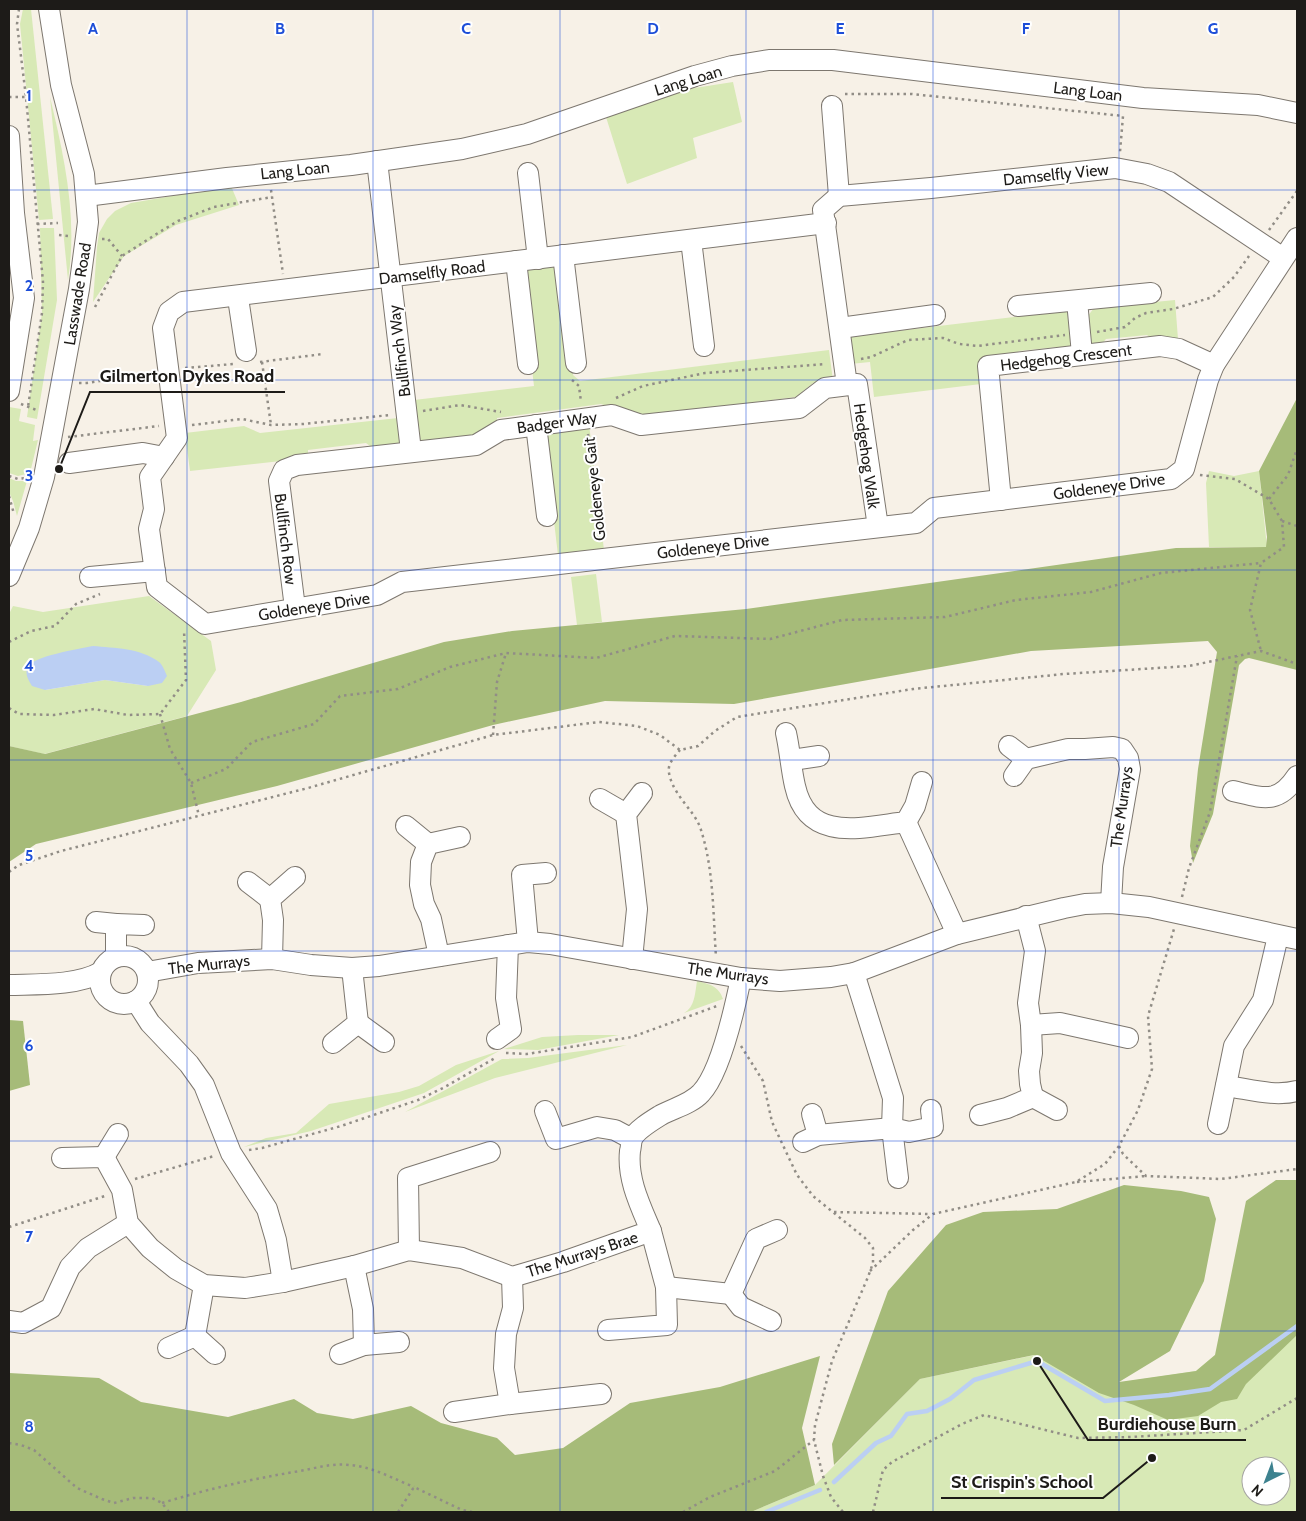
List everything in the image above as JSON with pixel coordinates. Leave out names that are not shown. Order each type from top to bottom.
[{"type":"street","name":"Lasswade Road","points":[[9,576],[29,528],[44,477],[85,251],[88,222],[84,174],[61,85],[49,9]]},
{"type":"street","name":"Lang Loan","points":[[86,196],[377,162],[462,149],[527,134],[695,76],[732,66],[769,60],[833,60],[1143,98],[1258,105],[1297,113]]},
{"type":"street","points":[[826,223],[824,210],[839,196],[832,106]]},
{"type":"street","points":[[9,136],[14,229],[24,298],[12,396]]},
{"type":"street","name":"Bullfinch Way","points":[[377,162],[411,451]]},
{"type":"street","name":"Damselfly View","points":[[839,196],[1114,168],[1147,174],[1169,182],[1283,258]]},
{"type":"street","points":[[528,173],[538,258]]},
{"type":"street","name":"Damselfly Road","points":[[176,431],[163,328],[169,312],[183,302],[826,223]]},
{"type":"street","name":"Hedgehog Walk","points":[[826,223],[844,363],[852,384],[878,528]]},
{"type":"street","name":"Goldeneye Drive","points":[[176,431],[164,457],[150,477],[154,509],[149,529],[157,587],[206,624],[377,595],[402,582],[916,523],[934,508],[1171,479],[1184,469],[1208,380],[1214,365],[1297,238]]},
{"type":"street","points":[[691,240],[704,346]]},
{"type":"street","points":[[563,255],[576,363]]},
{"type":"street","points":[[516,261],[528,364]]},
{"type":"street","points":[[1018,306],[1151,293]]},
{"type":"street","points":[[236,296],[238,298],[245,349]]},
{"type":"street","points":[[1077,301],[1082,354]]},
{"type":"street","points":[[840,328],[935,315]]},
{"type":"street","name":"Hedgehog Crescent","points":[[1001,500],[988,366],[1160,346],[1179,349],[1214,365]]},
{"type":"street","name":"Badger Way","points":[[284,470],[297,465],[476,445],[502,430],[536,425],[587,410],[612,415],[641,425],[799,408],[825,388],[852,384]]},
{"type":"street","points":[[536,425],[548,516]]},
{"type":"street","points":[[69,463],[143,453],[164,457]]},
{"type":"street","name":"Bullfinch Row","points":[[284,470],[279,481],[295,608]]},
{"type":"street","points":[[90,577],[155,571]]},
{"type":"street","points":[[786,733],[799,799],[804,809],[814,820],[837,829],[906,822]]},
{"type":"street","points":[[1009,746],[1026,759],[1014,776]]},
{"type":"street","name":"The Murrays","points":[[1026,759],[1068,749],[1085,750],[1113,747],[1122,749],[1128,758],[1130,769],[1113,867],[1112,904]]},
{"type":"street","points":[[792,760],[819,756]]},
{"type":"street","points":[[1233,791],[1267,798],[1285,792],[1297,776]]},
{"type":"street","points":[[906,822],[915,806],[922,782]]},
{"type":"street","points":[[632,959],[637,909],[626,814],[642,793]]},
{"type":"street","points":[[600,799],[626,814]]},
{"type":"street","points":[[906,822],[957,934]]},
{"type":"street","points":[[406,826],[428,844]]},
{"type":"street","points":[[428,844],[460,837]]},
{"type":"street","points":[[428,844],[421,862],[420,885],[424,904],[431,919],[439,956]]},
{"type":"street","points":[[528,942],[522,875],[546,873]]},
{"type":"street","points":[[248,882],[270,899],[295,877]]},
{"type":"street","name":"The Murrays","points":[[270,899],[273,920],[272,959]]},
{"type":"street","name":"The Murrays","points":[[147,972],[198,963],[272,959],[310,965],[352,968],[379,966],[528,942],[550,944],[741,978],[780,980],[831,977],[854,973],[957,934],[1026,916],[1085,904],[1149,907],[1288,938],[1263,1000],[1234,1046],[1218,1124]]},
{"type":"street","points":[[1026,916],[1035,951],[1028,1002],[1032,1053],[1029,1071],[1030,1084],[1033,1097],[1057,1110]]},
{"type":"street","points":[[96,922],[144,925]]},
{"type":"street","points":[[116,924],[116,958],[110,961],[102,980],[106,996],[120,1004],[136,1001],[150,1023],[189,1064],[204,1085],[231,1153],[267,1209],[276,1240],[283,1282]]},
{"type":"street","points":[[508,945],[506,998],[510,1034]]},
{"type":"street","name":"The Murrays","points":[[116,958],[131,957],[143,965],[147,972],[148,985],[141,997],[136,1001]]},
{"type":"street","points":[[352,968],[358,1023],[384,1042]]},
{"type":"street","points":[[854,973],[893,1098],[892,1128],[898,1178]]},
{"type":"street","points":[[9,985],[62,982],[95,976],[102,980]]},
{"type":"street","points":[[544,1111],[556,1139],[597,1127],[615,1130],[632,1139],[648,1123],[673,1108],[688,1102],[701,1093],[714,1073],[729,1028],[741,978]]},
{"type":"street","points":[[9,999],[66,994],[102,980]]},
{"type":"street","points":[[333,1043],[358,1023]]},
{"type":"street","points":[[1031,1024],[1060,1023],[1128,1038]]},
{"type":"street","points":[[1226,1086],[1286,1094],[1297,1091]]},
{"type":"street","points":[[980,1115],[1008,1108],[1033,1097]]},
{"type":"street","points":[[812,1114],[810,1138],[892,1128],[909,1132],[933,1128],[930,1110]]},
{"type":"street","points":[[104,1157],[118,1134]]},
{"type":"street","name":"The Murrays Brae","points":[[608,1330],[667,1325],[666,1287],[651,1231],[633,1187],[629,1161],[632,1139]]},
{"type":"street","points":[[409,1250],[408,1178],[490,1152]]},
{"type":"street","points":[[62,1158],[104,1157]]},
{"type":"street","points":[[9,1321],[23,1323],[51,1308],[70,1267],[88,1248],[128,1224],[122,1190],[104,1157]]},
{"type":"street","name":"The Murrays Brae","points":[[128,1224],[150,1248],[176,1269],[204,1285],[245,1288],[283,1282],[354,1266],[409,1250],[462,1258],[512,1276],[563,1262],[651,1231]]},
{"type":"street","points":[[731,1294],[756,1239],[777,1230]]},
{"type":"street","points":[[354,1266],[363,1309],[364,1345]]},
{"type":"street","name":"The Murrays Brae","points":[[510,1404],[504,1368],[506,1334],[513,1308],[512,1276]]},
{"type":"street","points":[[195,1336],[204,1285]]},
{"type":"street","points":[[666,1287],[731,1294],[741,1308],[771,1321]]},
{"type":"street","points":[[168,1348],[195,1336]]},
{"type":"street","points":[[195,1336],[215,1354]]},
{"type":"street","points":[[340,1354],[364,1345],[399,1342]]},
{"type":"street","points":[[454,1412],[601,1394]]},
{"type":"path","points":[[832,106],[845,93],[912,94],[1123,116],[1119,169]]},
{"type":"path","points":[[9,97],[26,97]]},
{"type":"path","points":[[611,400],[643,386],[705,373],[844,363],[871,357],[908,340],[943,338],[959,344],[977,346],[1125,327],[1135,318],[1146,313],[1173,309],[1213,297],[1234,277],[1297,191]]},
{"type":"path","points":[[93,311],[122,256],[158,233],[178,221],[214,206],[272,197],[285,290]]},
{"type":"path","points":[[14,229],[58,223]]},
{"type":"path","points":[[245,349],[259,347],[271,425]]},
{"type":"path","points":[[62,381],[87,384],[169,370]]},
{"type":"path","points":[[12,396],[43,412]]},
{"type":"path","points":[[572,403],[587,410]]},
{"type":"path","points":[[52,434],[64,438],[176,431],[185,426],[242,419],[271,425],[303,424],[460,405],[501,412]]},
{"type":"path","name":"Goldeneye Gait","points":[[587,410],[601,559]]},
{"type":"path","points":[[1269,499],[1288,475],[1297,449]]},
{"type":"path","points":[[191,783],[226,769],[252,742],[314,724],[340,696],[398,689],[450,667],[506,653],[596,658],[675,636],[770,640],[842,620],[945,617],[1016,600],[1091,592],[1161,573],[1261,563],[1284,547],[1282,521],[1269,499],[1235,479],[1198,474],[1184,469]]},
{"type":"path","points":[[1282,521],[1297,526]]},
{"type":"path","points":[[1261,563],[1250,610],[1261,651]]},
{"type":"path","points":[[9,642],[31,631],[55,626],[76,604],[103,593]]},
{"type":"path","points":[[9,708],[19,714],[54,715],[94,709],[128,716],[160,714],[186,680],[182,606]]},
{"type":"path","points":[[717,974],[709,867],[705,847],[699,824],[675,788],[668,772],[672,760],[680,750],[698,746],[715,730],[737,717],[913,689],[1064,674],[1189,666],[1261,651],[1297,664]]},
{"type":"path","points":[[493,735],[497,682],[506,653]]},
{"type":"path","points":[[1179,913],[1189,868],[1210,812],[1237,656]]},
{"type":"path","points":[[160,714],[170,750],[191,783],[199,816]]},
{"type":"path","points":[[9,872],[19,865],[61,851],[308,788],[493,735],[599,722],[637,726],[660,735],[680,750]]},
{"type":"path","points":[[9,1227],[122,1190],[132,1180],[215,1155],[262,1148],[323,1131],[418,1100],[443,1088],[503,1053],[527,1054],[632,1037],[723,1004]]},
{"type":"path","points":[[729,1028],[763,1081],[772,1122],[797,1175],[813,1196],[865,1238],[874,1248],[868,1277],[832,1361],[815,1425],[814,1440],[823,1476],[832,1497],[843,1512]]},
{"type":"path","points":[[1119,1146],[1124,1154],[1146,1176]]},
{"type":"path","points":[[1076,1182],[1146,1176],[1221,1179],[1297,1169]]},
{"type":"path","points":[[833,1212],[933,1214]]},
{"type":"path","points":[[873,1512],[883,1470],[892,1462],[962,1424],[984,1415],[1078,1438],[1131,1437],[1244,1430],[1297,1398]]},
{"type":"path","points":[[683,1512],[710,1497],[775,1471],[814,1440]]},
{"type":"path","points":[[9,1443],[34,1450],[77,1488],[102,1499],[114,1503],[134,1498],[152,1498],[162,1503],[169,1512]]},
{"type":"path","points":[[162,1503],[208,1489],[255,1478],[349,1464],[414,1487],[462,1510],[472,1512]]},
{"type":"path","points":[[398,1512],[414,1487]]},
{"type":"green space","points":[[23,9],[31,9],[53,219],[39,220],[20,24]]},
{"type":"green space","points":[[733,82],[742,122],[693,138],[697,158],[627,184],[606,117],[688,89]]},
{"type":"green space","points":[[50,97],[68,187],[71,257],[68,280]]},
{"type":"green space","points":[[231,186],[239,205],[176,225],[124,256],[93,302],[99,233],[107,219],[115,211],[131,203]]},
{"type":"green space","points":[[40,228],[54,228],[57,300],[37,419],[27,417],[42,313]]},
{"type":"green space","points":[[560,264],[573,375],[580,381],[829,350],[833,381],[813,383],[796,397],[640,417],[601,404],[497,418],[497,424],[475,437],[419,444],[414,400],[534,386],[520,268]]},
{"type":"green space","points":[[1175,300],[1178,339],[1155,341],[1147,335],[1106,339],[1099,347],[1090,348],[1087,317],[1094,308]]},
{"type":"green space","points":[[1065,311],[1074,318],[1077,349],[1064,351],[1058,347],[1019,351],[1013,358],[979,362],[981,384],[874,397],[870,362],[850,364],[847,337]]},
{"type":"green space","points":[[1297,398],[1297,670],[1249,658],[1239,665],[1213,814],[1193,863],[1190,846],[1198,769],[1217,652],[1208,641],[1031,651],[734,704],[605,701],[493,725],[277,786],[36,844],[9,862],[9,746],[45,754],[241,702],[444,642],[512,631],[746,609],[1176,548],[1266,547],[1267,537],[1259,471]]},
{"type":"green space","points":[[9,407],[21,409],[19,421],[35,425],[33,441],[38,440],[30,473],[18,476],[9,473]]},
{"type":"green space","points":[[398,418],[401,446],[374,449],[366,443],[308,450],[308,458],[190,471],[185,433],[244,426],[260,433]]},
{"type":"green space","points":[[589,424],[604,550],[558,555],[543,429]]},
{"type":"green space","points":[[1209,471],[1234,476],[1259,471],[1267,547],[1209,547],[1206,483]]},
{"type":"green space","points":[[9,478],[16,481],[27,481],[17,516],[9,492]]},
{"type":"green space","points":[[596,574],[602,622],[577,625],[571,577]]},
{"type":"green space","points":[[149,596],[211,641],[216,670],[187,716],[44,754],[9,746],[9,614],[13,606],[43,612]],"holes":[[[93,646],[148,686],[105,680],[45,690]]]},
{"type":"green space","points":[[697,981],[716,988],[723,999],[684,1013],[692,1003]]},
{"type":"green space","points":[[9,1020],[23,1021],[30,1085],[9,1091]]},
{"type":"green space","points":[[619,1035],[538,1050],[504,1049],[542,1037]]},
{"type":"green space","points":[[627,1045],[495,1078],[405,1112],[502,1059],[528,1058]]},
{"type":"green space","points":[[499,1051],[424,1093],[311,1131],[244,1147],[266,1138],[296,1133],[329,1104],[399,1092],[419,1086],[456,1065]]},
{"type":"green space","points":[[1276,1180],[1297,1180],[1297,1335],[1246,1384],[1237,1399],[1221,1402],[1198,1416],[1168,1420],[1134,1405],[1099,1393],[1034,1355],[920,1379],[834,1465],[832,1444],[888,1291],[946,1225],[983,1212],[1057,1209],[1124,1185],[1181,1191],[1209,1197],[1216,1219],[1204,1281],[1170,1351],[1119,1382],[1196,1371],[1215,1355],[1246,1201]]},
{"type":"green space","points":[[1297,1294],[1297,1512],[751,1512],[815,1485],[920,1379],[1035,1355],[1117,1383],[1196,1371],[1265,1313]]},
{"type":"green space","points":[[820,1356],[802,1428],[815,1485],[751,1512],[9,1512],[9,1373],[99,1378],[141,1402],[228,1417],[294,1399],[317,1413],[353,1419],[411,1406],[441,1423],[497,1438],[515,1455],[563,1448],[630,1403],[720,1387]]},
{"type":"water","points":[[93,646],[136,651],[152,657],[160,663],[167,676],[162,683],[148,686],[105,680],[45,690],[32,686],[27,673],[27,668],[30,664],[67,651]]},
{"type":"waterway","points":[[834,1482],[876,1443],[891,1436],[907,1414],[927,1411],[950,1399],[974,1380],[1037,1361],[1105,1401],[1210,1389],[1297,1326]]},
{"type":"waterway","points":[[766,1512],[820,1490]]},
{"type":"place","name":"Gilmerton Dykes Road","points":[[59,469]]},
{"type":"place","name":"Burdiehouse Burn","points":[[1037,1361]]},
{"type":"place","name":"St Crispin's School","points":[[1152,1458]]}]
